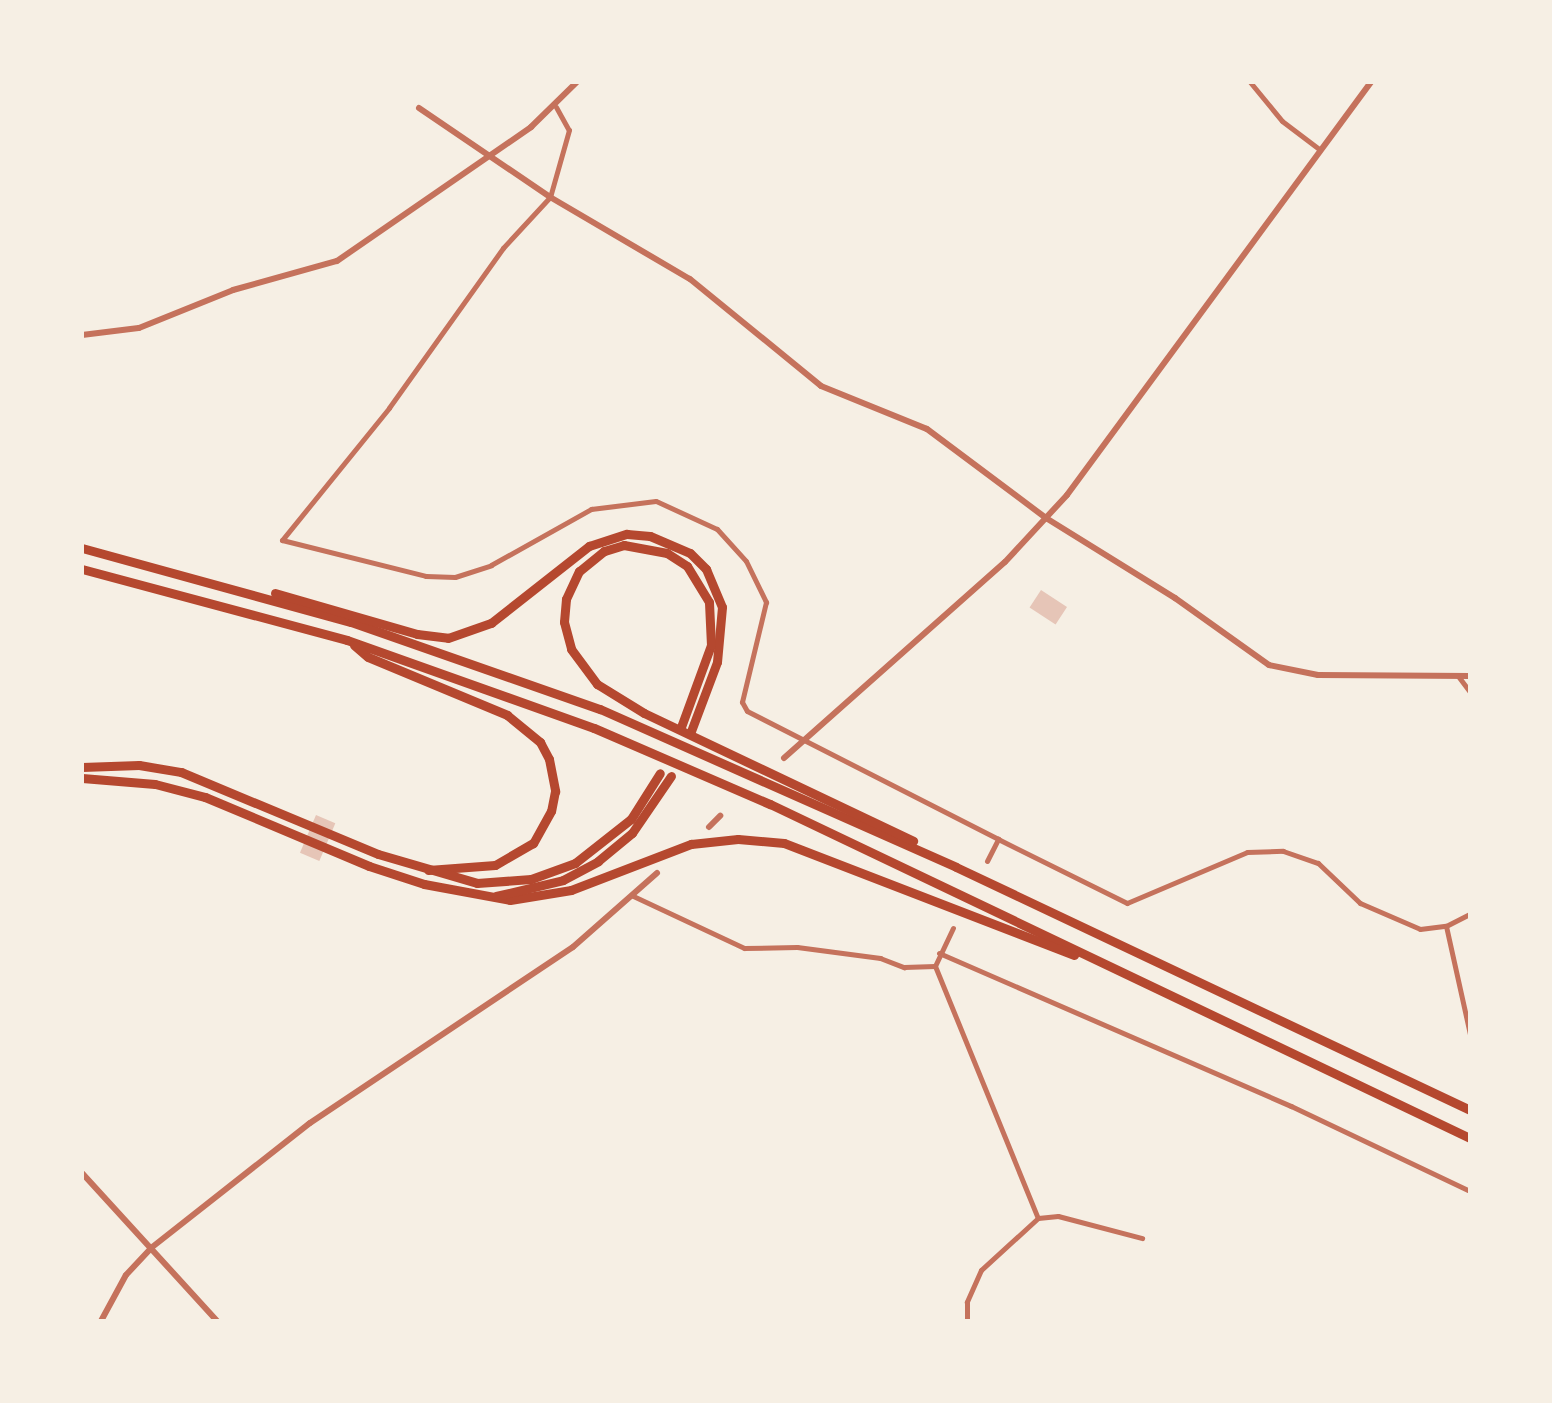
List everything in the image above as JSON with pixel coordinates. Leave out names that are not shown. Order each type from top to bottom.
[{"type":"highway","points":[[82,548],[448,638],[491,623],[589,546],[627,534],[650,536],[690,553],[706,569],[722,607],[717,662],[686,729],[711,645],[709,602],[687,566],[667,553],[624,545],[604,551],[579,571],[566,599],[564,622],[571,649],[597,684],[644,713],[882,823],[956,867]]},
{"type":"highway","points":[[82,569],[347,640],[464,679],[685,765],[1470,1138]]},
{"type":"highway","points":[[194,575],[472,660],[600,709],[956,867],[1470,1110]]},
{"type":"highway","points":[[347,640],[368,657],[507,715],[540,742],[549,759],[555,791],[551,811],[533,843],[495,865],[425,870]]},
{"type":"highway","points":[[82,767],[161,768],[212,781],[425,870],[477,883],[511,882],[575,863],[631,819],[660,773]]},
{"type":"highway","points":[[496,896],[563,880],[598,861],[632,833],[671,776]]},
{"type":"highway","points":[[82,778],[155,784],[194,794],[383,871],[467,894],[510,900],[571,890],[691,844],[766,840],[848,864],[1147,984]]},
{"type":"street","points":[[82,335],[139,328],[233,290],[337,261],[491,156],[556,107],[577,82]]},
{"type":"street","points":[[1250,82],[1282,121],[1319,149]]},
{"type":"street","points":[[784,758],[1005,562],[1046,518],[1111,440],[1319,149],[1371,82]]},
{"type":"street","points":[[556,107],[569,130],[550,197],[503,248],[389,408],[312,497],[282,540],[426,576],[455,577],[491,565],[591,509],[656,501],[686,511],[717,529],[746,561],[766,602],[742,702],[747,711],[998,839],[1127,903],[1247,852],[1283,851],[1318,863],[1360,903],[1380,915],[1420,929],[1446,926],[1470,914]]},
{"type":"street","points":[[419,108],[550,197],[690,279],[821,386],[927,429],[1046,518],[1175,598],[1269,665],[1318,675],[1470,676]]},
{"type":"street","points":[[1458,676],[1470,692]]},
{"type":"street","points":[[709,827],[720,816]]},
{"type":"street","points":[[987,861],[998,839]]},
{"type":"street","points":[[101,1321],[126,1275],[151,1248],[310,1123],[573,947],[657,873]]},
{"type":"street","points":[[631,895],[744,948],[797,947],[880,958],[904,967],[935,966]]},
{"type":"street","points":[[1446,926],[1470,1034]]},
{"type":"street","points":[[953,928],[935,966],[1038,1218]]},
{"type":"street","points":[[939,953],[1291,1106],[1470,1191]]},
{"type":"street","points":[[82,1173],[217,1321]]},
{"type":"street","points":[[967,1321],[967,1302],[981,1270],[1038,1218],[1058,1216],[1142,1238]]},
{"type":"building","points":[[1041,590],[1067,607],[1056,624],[1030,608]]},
{"type":"building","points":[[316,815],[335,823],[319,861],[300,853]]}]
